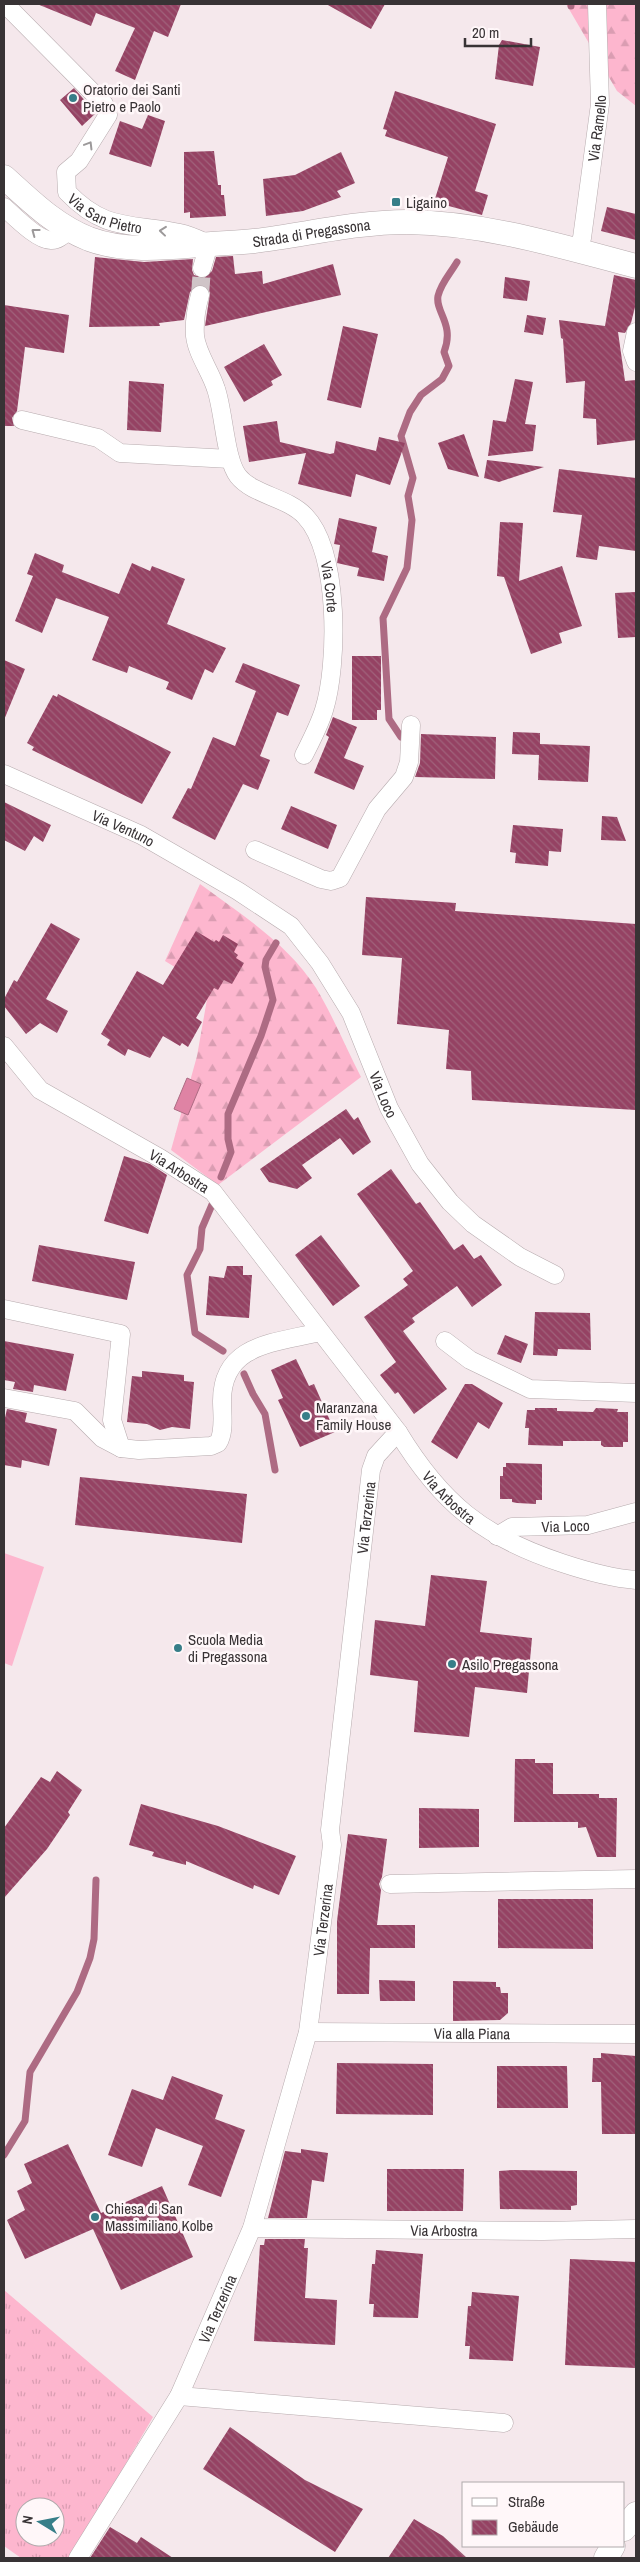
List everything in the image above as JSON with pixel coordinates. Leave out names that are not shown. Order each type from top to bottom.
[{"type":"street","name":"Via San Pietro","points":[[5,4],[104,104],[108,115],[80,161],[66,172],[67,192],[82,209],[111,223],[182,233],[209,244]]},
{"type":"street","name":"Via Ramello","points":[[576,251],[582,238],[600,104],[597,4]]},
{"type":"street","name":"Strada di Pregassona","points":[[4,177],[32,205],[69,230],[91,239],[134,248],[163,248],[254,241],[333,227],[406,222],[469,226],[511,233],[636,266]]},
{"type":"street","points":[[4,206],[32,231],[46,240],[57,239],[69,230]]},
{"type":"street","points":[[202,268],[209,244]]},
{"type":"street","name":"Via Corte","points":[[200,295],[194,322],[195,338],[217,389],[230,459],[236,473],[243,481],[289,503],[305,516],[317,535],[326,564],[333,619],[329,689],[319,724],[304,755]]},
{"type":"street","points":[[636,332],[632,351],[636,362]]},
{"type":"street","points":[[22,420],[98,438],[120,453],[230,459]]},
{"type":"street","points":[[255,850],[321,879],[331,880],[340,878],[377,809],[404,777],[409,762],[411,724]]},
{"type":"street","name":"Via Ventuno","points":[[4,774],[140,835],[238,891]]},
{"type":"street","name":"Via Loco","points":[[238,891],[291,926],[320,963],[351,1013],[374,1075],[403,1136],[420,1164],[450,1202],[496,1242],[555,1275]]},
{"type":"street","name":"Via Arbostra","points":[[4,1046],[40,1090],[160,1158],[213,1192],[398,1432],[417,1463],[454,1505],[497,1536],[542,1557],[582,1570],[636,1580]]},
{"type":"street","points":[[4,1309],[121,1334],[112,1420],[120,1448]]},
{"type":"street","points":[[4,1398],[74,1411],[102,1438],[120,1448],[139,1450],[215,1445],[222,1434],[222,1382],[226,1372],[236,1359],[250,1350],[320,1332]]},
{"type":"street","points":[[445,1341],[470,1360],[530,1389],[636,1392]]},
{"type":"street","name":"Via Terzerina","points":[[78,2558],[179,2396],[252,2228],[308,2032],[332,1845],[330,1830],[371,1470],[376,1456],[398,1432]]},
{"type":"street","name":"Via Loco","points":[[497,1536],[512,1527],[588,1525],[636,1512]]},
{"type":"street","points":[[390,1884],[636,1879]]},
{"type":"street","name":"Via alla Piana","points":[[308,2032],[636,2034]]},
{"type":"street","name":"Via Arbostra","points":[[252,2228],[544,2231],[636,2229]]},
{"type":"street","points":[[179,2396],[504,2423]]},
{"type":"street","points":[[625,2528],[636,2514]]},
{"type":"street","points":[[606,2558],[612,2547]]},
{"type":"green space","points":[[566,4],[636,4],[636,106],[617,91]]},
{"type":"green space","points":[[200,884],[263,931],[305,972],[328,1010],[361,1077],[218,1185],[171,1150],[197,1056],[209,988],[165,961]]},
{"type":"green space","points":[[4,1553],[44,1567],[12,1666],[4,1663]]},
{"type":"green space","points":[[4,2290],[153,2417],[71,2558],[21,2558],[4,2546]]},
{"type":"shaded area","points":[[187,1078],[201,1084],[188,1115],[174,1109]]},
{"type":"building","points":[[37,4],[181,4],[168,37],[154,31],[135,80],[115,71],[135,28],[96,13],[91,26]]},
{"type":"building","points":[[326,4],[385,4],[371,29]]},
{"type":"building","points":[[502,40],[540,47],[533,86],[495,79],[499,45]]},
{"type":"building","name":"Oratorio dei Santi Pietro e Paolo","points":[[74,88],[96,113],[82,126],[60,100]]},
{"type":"building","points":[[395,91],[496,124],[475,191],[488,195],[482,215],[434,202],[448,157],[385,136],[387,130],[383,129]]},
{"type":"building","points":[[148,115],[165,121],[151,167],[109,154],[120,121],[142,129]]},
{"type":"building","points":[[214,151],[218,185],[221,185],[221,195],[224,195],[226,216],[190,218],[190,212],[184,213],[184,152]]},
{"type":"building","points":[[341,152],[355,183],[337,191],[341,197],[303,211],[266,216],[263,179],[295,175]]},
{"type":"building","points":[[607,207],[636,214],[636,240],[601,231]]},
{"type":"building","points":[[233,256],[235,274],[262,271],[263,284],[333,264],[341,295],[205,326],[210,293],[207,287],[198,285],[190,292],[184,320],[159,323],[160,326],[89,327],[95,257],[144,262],[193,259],[192,270],[194,275],[204,278],[212,271],[216,257]]},
{"type":"building","points":[[614,275],[636,280],[636,303],[631,323],[625,333],[618,332],[625,381],[636,380],[636,440],[597,445],[596,419],[583,418],[585,381],[566,383],[563,339],[561,338],[559,320],[605,326]]},
{"type":"building","points":[[505,277],[530,281],[527,301],[503,298]]},
{"type":"building","points":[[4,305],[69,315],[64,353],[25,347],[17,411],[12,418],[14,426],[4,426]]},
{"type":"building","points":[[527,315],[546,318],[543,335],[524,332]]},
{"type":"building","points":[[343,326],[378,334],[361,408],[327,400]]},
{"type":"building","points":[[264,344],[282,375],[271,381],[273,385],[244,402],[224,367]]},
{"type":"building","points":[[515,379],[533,382],[525,424],[536,425],[533,451],[488,456],[493,420],[506,422]]},
{"type":"building","points":[[129,381],[164,384],[161,432],[127,430]]},
{"type":"building","points":[[277,421],[280,442],[330,454],[334,453],[336,441],[376,451],[379,437],[405,443],[390,485],[356,474],[351,497],[298,484],[306,453],[249,462],[243,426]]},
{"type":"building","points":[[464,434],[479,477],[448,469],[438,443]]},
{"type":"building","points":[[487,460],[544,467],[499,482],[484,478]]},
{"type":"building","points":[[559,469],[636,478],[636,551],[599,546],[597,560],[576,557],[582,515],[553,512]]},
{"type":"building","points":[[339,518],[377,527],[372,552],[388,556],[384,581],[357,576],[359,568],[337,563],[340,545],[334,544]]},
{"type":"building","points":[[500,522],[523,523],[519,581],[562,566],[582,626],[559,633],[562,643],[531,654],[504,577],[497,576]]},
{"type":"building","points":[[35,553],[64,565],[62,572],[119,594],[132,563],[150,571],[152,566],[185,579],[167,624],[226,648],[213,673],[205,669],[192,700],[166,689],[169,682],[129,666],[127,673],[92,660],[109,617],[56,598],[42,633],[15,621],[33,576],[27,574]]},
{"type":"building","points":[[636,592],[636,637],[618,638],[615,593]]},
{"type":"building","points":[[352,656],[381,656],[381,710],[377,710],[377,720],[352,720]]},
{"type":"building","points":[[4,660],[25,669],[4,720]]},
{"type":"building","points":[[243,663],[300,685],[288,716],[277,712],[260,756],[270,760],[258,790],[243,784],[215,840],[172,818],[188,788],[191,789],[213,737],[235,746],[256,691],[235,682]]},
{"type":"building","points":[[58,694],[171,752],[142,804],[32,750],[34,747],[27,743],[53,695],[57,697]]},
{"type":"building","points":[[333,717],[357,727],[344,758],[364,766],[354,790],[314,773],[329,737],[326,735]]},
{"type":"building","points":[[513,732],[540,733],[540,744],[590,746],[588,782],[538,780],[539,755],[512,754]]},
{"type":"building","points":[[421,734],[496,737],[495,779],[415,777],[420,763]]},
{"type":"building","points":[[4,802],[51,825],[43,842],[34,836],[25,851],[4,840]]},
{"type":"building","points":[[291,806],[337,825],[328,849],[281,829]]},
{"type":"building","points":[[602,816],[617,817],[626,841],[601,840]]},
{"type":"building","points":[[513,825],[563,829],[561,852],[549,851],[548,866],[515,863],[516,853],[510,852]]},
{"type":"building","points":[[366,897],[456,903],[455,911],[636,924],[636,1110],[472,1100],[471,1071],[446,1069],[449,1030],[397,1024],[402,958],[362,955]]},
{"type":"building","points":[[51,923],[80,939],[46,999],[68,1011],[57,1033],[40,1023],[26,1034],[4,1006],[4,999],[14,980],[17,982]]},
{"type":"building","points":[[196,931],[214,942],[216,940],[219,942],[223,935],[238,944],[234,952],[238,955],[236,958],[244,963],[232,984],[224,980],[218,990],[214,988],[196,1018],[202,1022],[188,1047],[182,1043],[180,1046],[163,1036],[150,1058],[128,1049],[125,1056],[107,1045],[110,1040],[101,1034],[137,971],[163,985]]},
{"type":"building","points":[[346,1109],[354,1120],[358,1117],[371,1142],[353,1155],[340,1138],[302,1165],[312,1178],[297,1189],[269,1182],[260,1169]]},
{"type":"building","points":[[124,1156],[150,1164],[167,1175],[148,1234],[104,1221]]},
{"type":"building","points":[[391,1169],[416,1204],[420,1202],[454,1250],[463,1244],[474,1259],[481,1255],[502,1285],[472,1307],[457,1286],[412,1318],[415,1322],[403,1331],[447,1389],[414,1414],[398,1392],[395,1394],[380,1375],[396,1362],[364,1317],[408,1285],[403,1279],[413,1271],[357,1194]]},
{"type":"building","points":[[321,1235],[360,1286],[333,1306],[295,1255]]},
{"type":"building","points":[[39,1245],[135,1262],[127,1300],[32,1281]]},
{"type":"building","points":[[227,1266],[243,1266],[243,1275],[252,1275],[249,1318],[206,1315],[209,1276],[224,1278]]},
{"type":"building","points":[[535,1312],[590,1313],[591,1350],[558,1349],[557,1356],[533,1355]]},
{"type":"building","points":[[505,1335],[528,1344],[521,1363],[497,1354]]},
{"type":"building","points":[[4,1341],[74,1354],[66,1391],[34,1385],[33,1392],[13,1389],[15,1382],[4,1380]]},
{"type":"building","name":"Maranzana Family House","points":[[296,1359],[309,1386],[314,1384],[335,1432],[300,1447],[278,1400],[283,1398],[271,1370]]},
{"type":"building","points":[[142,1371],[184,1375],[184,1381],[194,1382],[190,1429],[172,1427],[160,1430],[147,1424],[127,1422],[132,1376],[142,1377]]},
{"type":"building","points":[[465,1384],[472,1384],[503,1403],[489,1429],[478,1422],[457,1459],[431,1442]]},
{"type":"building","points":[[535,1408],[557,1408],[557,1411],[593,1412],[596,1408],[618,1409],[617,1412],[628,1412],[628,1442],[623,1442],[623,1447],[604,1447],[601,1445],[601,1441],[563,1441],[563,1446],[528,1445],[529,1428],[525,1428],[527,1410],[535,1410]]},
{"type":"building","points":[[7,1409],[27,1413],[25,1422],[57,1429],[49,1466],[22,1460],[21,1468],[4,1465],[4,1422]]},
{"type":"building","points":[[506,1463],[542,1464],[542,1500],[536,1500],[536,1504],[512,1502],[512,1499],[500,1499],[500,1476],[503,1476],[503,1467],[506,1467]]},
{"type":"building","points":[[80,1477],[247,1494],[242,1543],[75,1525]]},
{"type":"building","points":[[431,1575],[487,1581],[480,1632],[532,1638],[527,1693],[475,1687],[469,1737],[414,1732],[418,1681],[370,1675],[375,1620],[425,1626]]},
{"type":"building","points":[[515,1759],[535,1759],[535,1763],[553,1763],[553,1794],[599,1794],[599,1798],[617,1798],[616,1857],[597,1857],[586,1827],[578,1828],[578,1822],[514,1822]]},
{"type":"building","points":[[57,1771],[82,1790],[68,1812],[70,1815],[47,1849],[4,1898],[4,1828],[41,1777],[50,1782]]},
{"type":"building","points":[[141,1804],[218,1826],[296,1856],[279,1895],[254,1885],[253,1889],[186,1861],[186,1865],[152,1856],[154,1852],[129,1845]]},
{"type":"building","points":[[419,1808],[479,1809],[479,1847],[419,1848]]},
{"type":"building","points":[[348,1834],[387,1839],[382,1877],[379,1884],[381,1890],[377,1925],[415,1925],[415,1948],[370,1948],[369,1994],[337,1994],[337,1921]]},
{"type":"building","points":[[498,1899],[593,1899],[593,1949],[498,1948]]},
{"type":"building","points":[[379,1980],[415,1981],[415,2001],[380,2001]]},
{"type":"building","points":[[453,1981],[496,1982],[496,1987],[500,1987],[501,1993],[508,1993],[508,2013],[500,2020],[453,2021]]},
{"type":"building","points":[[601,2053],[636,2056],[636,2134],[602,2134],[601,2082],[592,2082],[593,2058],[601,2058]]},
{"type":"building","points":[[337,2063],[433,2064],[433,2115],[336,2114]]},
{"type":"building","points":[[497,2066],[567,2066],[568,2108],[497,2108]]},
{"type":"building","points":[[172,2076],[223,2095],[215,2119],[245,2130],[221,2197],[188,2185],[203,2146],[156,2128],[142,2167],[108,2155],[132,2089],[163,2100]]},
{"type":"building","name":"Chiesa di San Massimiliano Kolbe","points":[[68,2144],[101,2213],[162,2186],[193,2257],[121,2290],[93,2229],[25,2259],[7,2220],[25,2210],[17,2191],[32,2183],[24,2164]]},
{"type":"building","points":[[301,2149],[328,2153],[324,2182],[312,2180],[307,2218],[268,2218],[285,2151],[301,2153]]},
{"type":"building","points":[[387,2169],[464,2169],[463,2211],[387,2211]]},
{"type":"building","points":[[499,2171],[577,2171],[577,2205],[571,2206],[571,2210],[500,2209]]},
{"type":"building","points":[[265,2239],[305,2239],[304,2248],[308,2248],[305,2298],[337,2300],[335,2345],[254,2341],[260,2245],[264,2245]]},
{"type":"building","points":[[376,2250],[423,2254],[418,2318],[373,2317],[374,2304],[369,2304],[372,2264],[375,2264]]},
{"type":"building","points":[[570,2259],[636,2262],[636,2368],[565,2365]]},
{"type":"building","points":[[472,2292],[519,2296],[513,2361],[469,2359],[470,2346],[465,2346],[468,2306],[471,2306]]},
{"type":"building","points":[[230,2427],[305,2480],[363,2509],[335,2552],[203,2469]]},
{"type":"building","points":[[414,2519],[443,2536],[467,2558],[388,2558]]},
{"type":"building","points":[[110,2527],[137,2543],[141,2537],[173,2558],[90,2558]]},
{"type":"waterway","points":[[401,737],[389,719],[383,618],[407,568],[412,520],[408,496],[413,478],[401,436],[410,412],[421,395],[442,379],[449,366],[444,352],[447,342],[446,326],[439,308],[438,296],[443,283],[457,262]]},
{"type":"waterway","points":[[221,1177],[231,1152],[228,1139],[228,1114],[261,1036],[273,1000],[265,967],[266,960],[276,943]]},
{"type":"waterway","points":[[214,1200],[202,1228],[200,1249],[187,1275],[195,1333],[223,1351]]},
{"type":"waterway","points":[[244,1374],[265,1414],[275,1470]]},
{"type":"waterway","points":[[4,2155],[25,2121],[30,2072],[77,1992],[90,1958],[94,1939],[96,1880]]},
{"type":"tunnel","points":[[200,295],[202,268]]},
{"type":"place","name":"Oratorio dei Santi Pietro e Paolo","points":[[73,98]]},
{"type":"place","name":"Ligaino","points":[[396,202]]},
{"type":"place","name":"Maranzana Family House","points":[[306,1416]]},
{"type":"place","name":"Scuola Media di Pregassona","points":[[178,1648]]},
{"type":"place","name":"Asilo Pregassona","points":[[452,1664]]},
{"type":"place","name":"Chiesa di San Massimiliano Kolbe","points":[[95,2217]]}]
